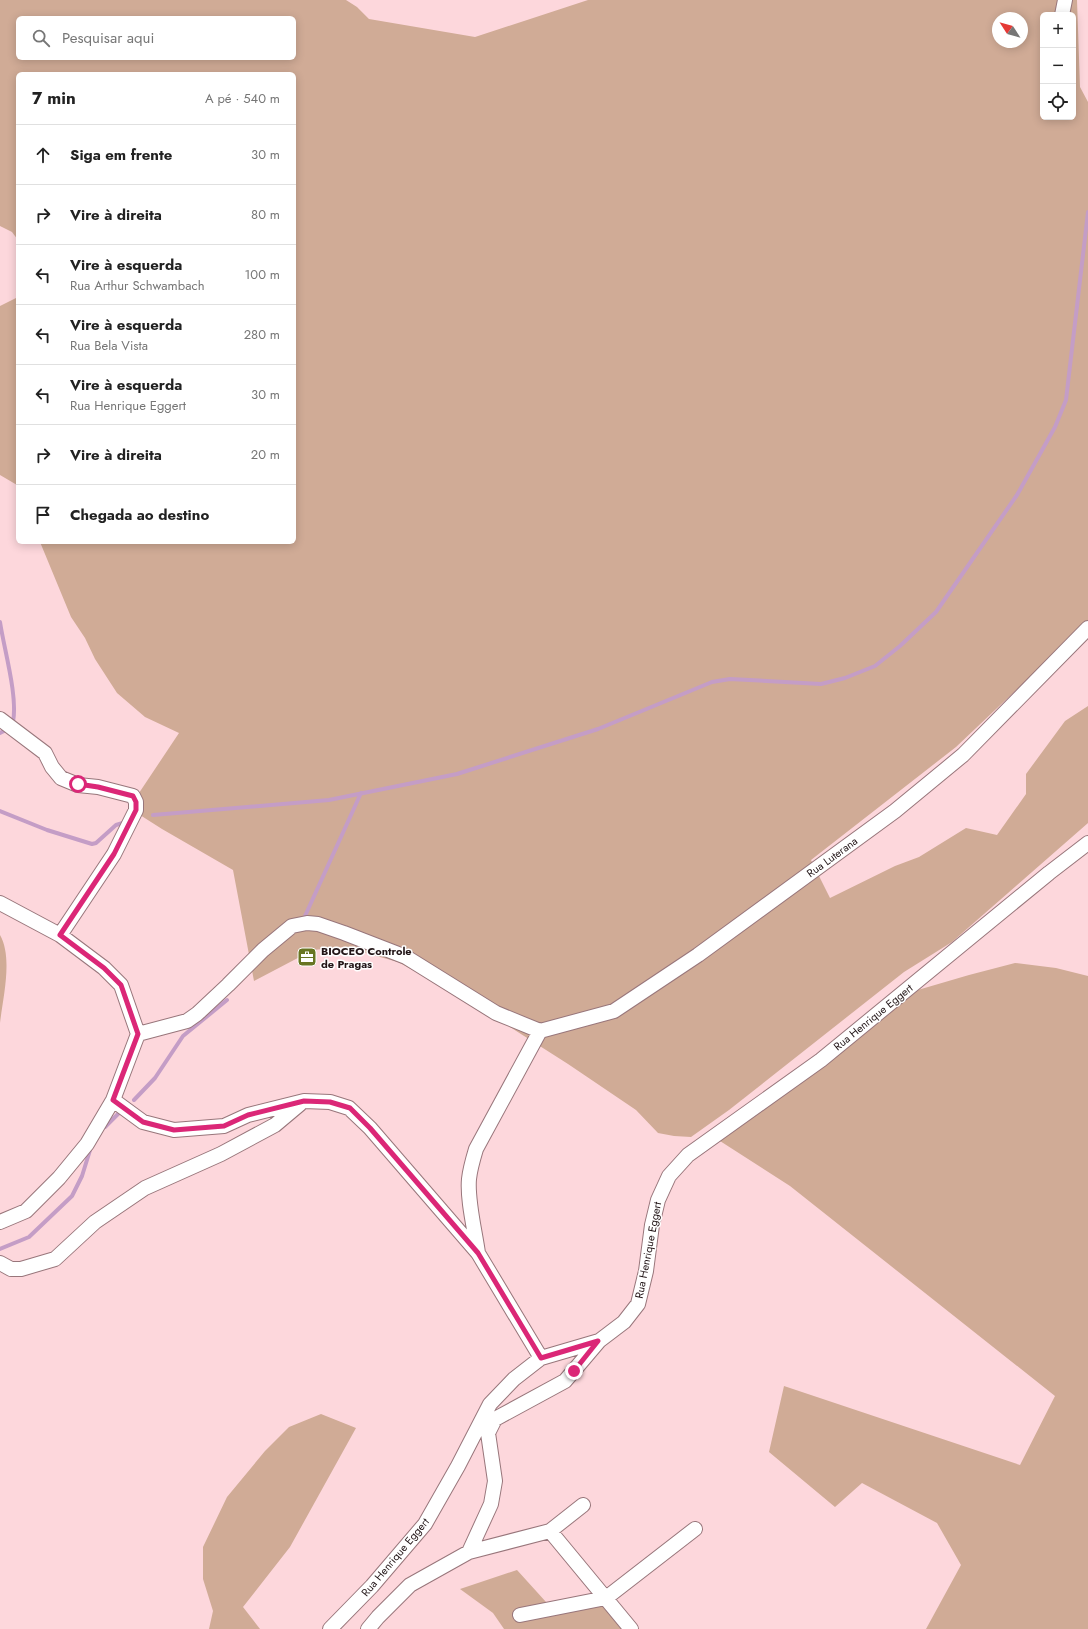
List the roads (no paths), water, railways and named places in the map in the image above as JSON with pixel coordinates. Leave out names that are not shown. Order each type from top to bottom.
[{"type":"street","points":[[1062,12],[1064,0]]},
{"type":"street","name":"Rua Luterana","points":[[540,1031],[614,1011],[698,955],[895,811],[962,755],[1088,628]]},
{"type":"street","points":[[0,720],[45,753],[52,767],[61,778],[78,784],[98,787],[133,796],[136,802],[136,810],[114,854],[60,935]]},
{"type":"street","name":"Rua Henrique Eggert","points":[[330,1629],[372,1586],[425,1524],[458,1466],[490,1404],[514,1379],[541,1358],[598,1341],[624,1322],[638,1304],[646,1271],[652,1226],[658,1200],[669,1176],[688,1156],[821,1060],[1049,873],[1088,843]]},
{"type":"street","points":[[0,903],[60,935],[104,968],[121,985],[138,1034],[113,1100],[87,1144],[58,1178],[26,1211],[0,1222]]},
{"type":"street","points":[[138,1034],[172,1026],[197,1014],[263,950],[292,926],[307,923],[318,924],[406,957],[496,1013],[540,1031],[476,1149],[471,1164],[469,1180],[470,1198],[478,1253]]},
{"type":"street","points":[[113,1100],[143,1122],[174,1130],[224,1126],[248,1115],[304,1101],[330,1102],[350,1108],[370,1128],[478,1253],[541,1358]]},
{"type":"street","points":[[0,1263],[11,1269],[21,1269],[55,1259],[95,1222],[145,1188],[221,1154],[275,1125],[304,1101]]},
{"type":"street","points":[[469,1552],[491,1504],[495,1481],[488,1432],[496,1419],[565,1381],[598,1341]]},
{"type":"street","points":[[368,1629],[410,1585],[469,1552],[550,1531],[583,1505]]},
{"type":"street","points":[[520,1615],[606,1598],[695,1529]]},
{"type":"street","points":[[550,1531],[631,1629]]},
{"type":"waterway","points":[[153,815],[329,800],[457,774],[598,729],[712,682],[730,679],[821,684],[845,678],[875,666],[900,646],[936,612],[1017,495],[1055,427],[1066,400],[1088,212]]},
{"type":"waterway","points":[[0,622],[14,699],[13,722]]},
{"type":"waterway","points":[[0,733],[4,731]]},
{"type":"waterway","points":[[305,916],[361,793]]},
{"type":"waterway","points":[[0,811],[47,830],[92,844],[96,843],[116,825],[126,822]]},
{"type":"waterway","points":[[134,1100],[155,1078],[183,1036],[227,1000]]},
{"type":"waterway","points":[[105,1127],[120,1112]]},
{"type":"waterway","points":[[0,1249],[29,1237],[72,1196],[82,1176],[91,1147]]},
{"type":"place","name":"BIOCEO Controle de Pragas","points":[[307,957]]}]
